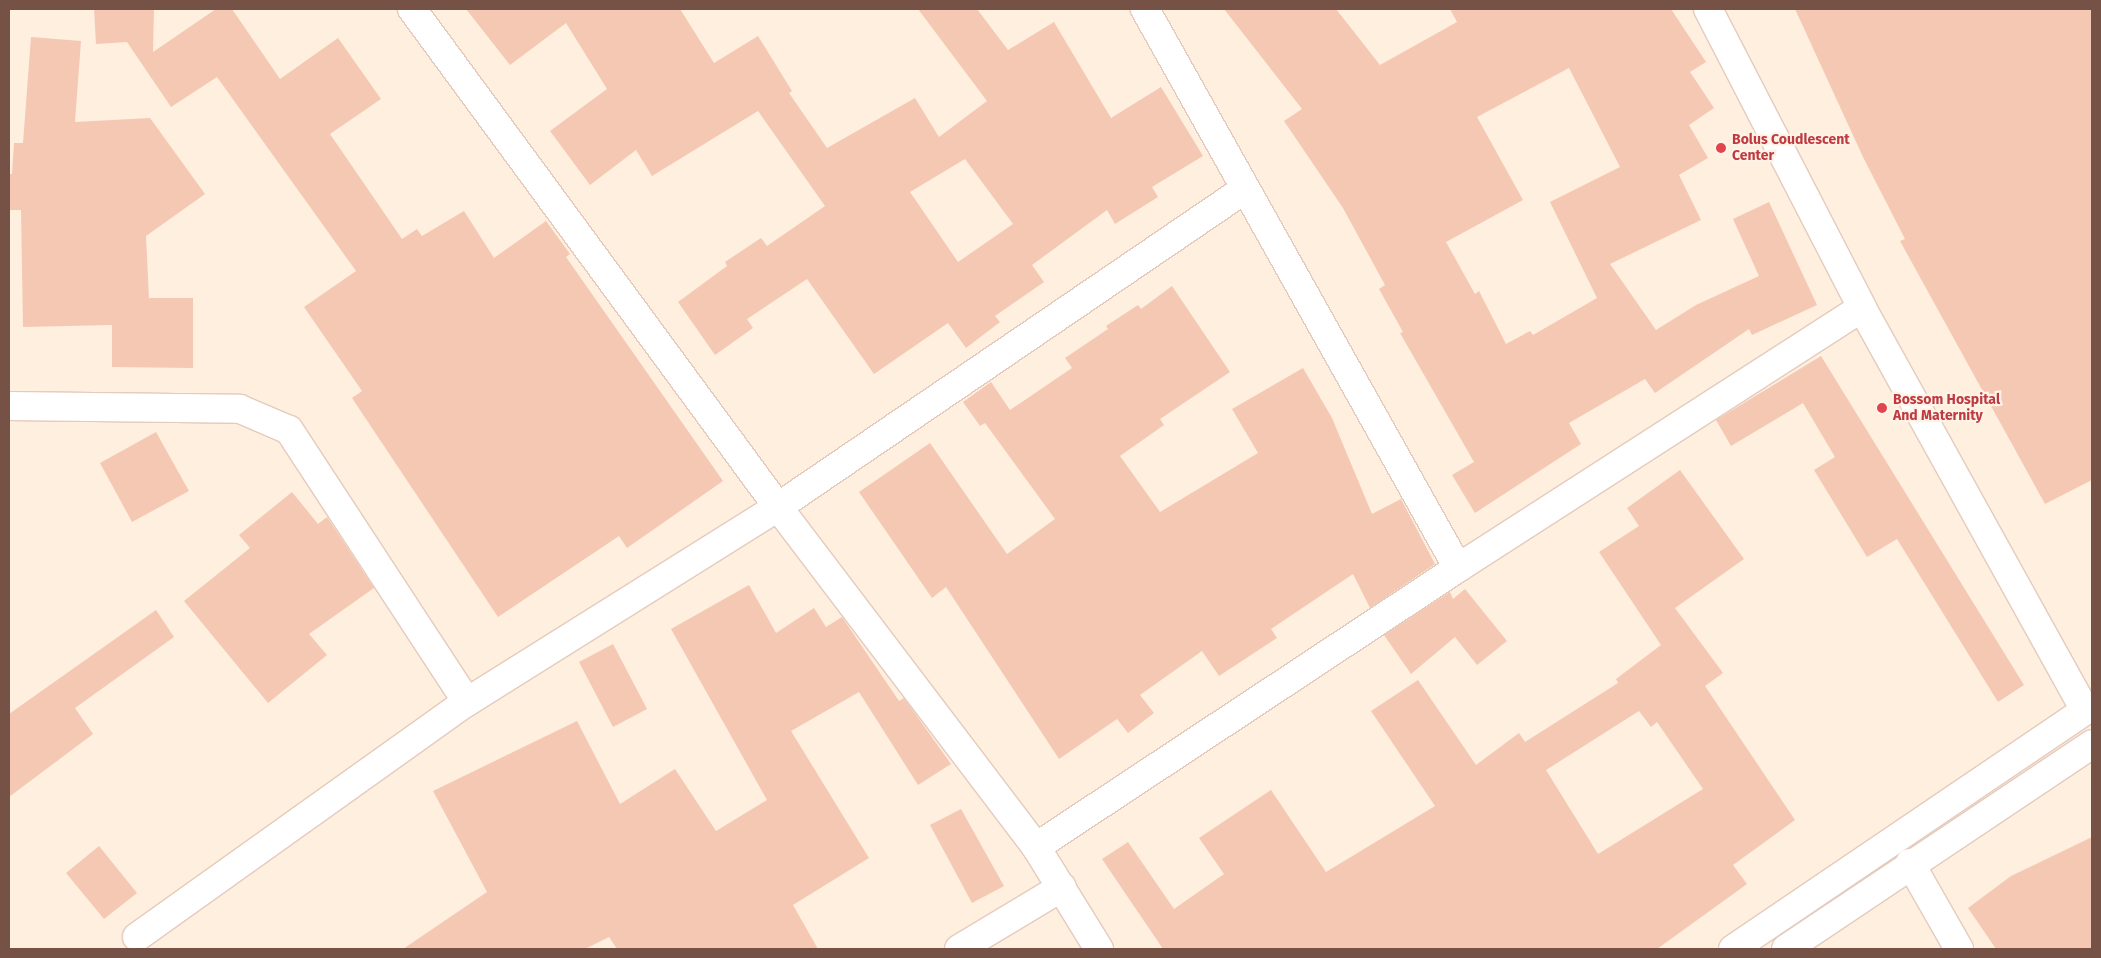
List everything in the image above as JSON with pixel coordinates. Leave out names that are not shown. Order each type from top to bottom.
[{"type":"street","points":[[412,9],[778,507],[1036,847],[1099,949]]},
{"type":"street","points":[[1145,9],[1458,568]]},
{"type":"street","points":[[1708,9],[1862,308],[2089,708],[1733,949]]},
{"type":"street","points":[[137,937],[467,702],[778,507],[1245,189]]},
{"type":"street","points":[[1036,847],[1458,568],[1862,308]]},
{"type":"street","points":[[9,406],[240,409],[288,430],[467,702]]},
{"type":"street","points":[[1786,949],[1910,863],[2092,744]]},
{"type":"street","points":[[1910,863],[1959,949]]},
{"type":"street","points":[[959,949],[1062,887]]},
{"type":"building","points":[[94,9],[154,9],[153,52],[216,9],[232,9],[280,79],[338,38],[381,99],[330,134],[402,239],[417,229],[422,236],[464,211],[494,258],[546,221],[570,254],[566,257],[723,481],[627,548],[619,536],[498,617],[352,398],[362,391],[304,307],[356,271],[217,77],[171,107],[127,42],[96,44]]},
{"type":"building","points":[[466,9],[680,9],[714,63],[758,36],[792,91],[789,93],[827,148],[915,98],[939,137],[987,101],[918,9],[977,9],[1008,50],[1054,22],[1111,118],[1161,87],[1203,156],[1152,187],[1158,197],[1115,224],[1107,210],[1032,265],[1044,282],[995,316],[1000,322],[966,348],[948,323],[874,374],[807,279],[747,319],[753,328],[715,355],[678,302],[727,266],[725,262],[761,238],[767,246],[825,206],[758,111],[652,176],[636,150],[590,185],[550,131],[607,89],[566,23],[510,65]],"holes":[[[965,159],[1013,224],[958,262],[910,192]]]},
{"type":"building","points":[[1224,9],[1336,9],[1380,65],[1457,22],[1450,9],[1671,9],[1706,62],[1690,72],[1714,108],[1689,125],[1708,158],[1679,175],[1701,220],[1610,264],[1656,330],[1696,305],[1759,276],[1733,219],[1769,202],[1817,305],[1752,335],[1749,329],[1655,393],[1645,379],[1569,423],[1581,444],[1475,513],[1452,475],[1474,462],[1400,333],[1403,332],[1379,289],[1385,285],[1343,208],[1284,121],[1302,109]],"holes":[[[1569,68],[1620,167],[1550,202],[1597,298],[1533,335],[1530,331],[1506,344],[1479,291],[1475,294],[1446,242],[1523,200],[1477,117]]]},
{"type":"building","points":[[1795,9],[2092,9],[2092,480],[2045,504],[1900,241],[1905,239],[1863,157]]},
{"type":"building","points":[[31,37],[81,41],[75,122],[150,118],[205,194],[146,236],[149,298],[193,298],[193,368],[112,367],[112,325],[23,327],[21,210],[9,210],[9,174],[12,174],[14,143],[23,143]]},
{"type":"building","points":[[1172,286],[1230,372],[1160,419],[1164,425],[1120,456],[1160,512],[1258,453],[1232,409],[1303,368],[1332,418],[1372,514],[1401,499],[1435,564],[1370,608],[1353,574],[1271,629],[1277,638],[1219,676],[1202,651],[1140,695],[1154,713],[1128,733],[1117,719],[1059,759],[946,587],[932,598],[859,492],[930,443],[1007,554],[1055,519],[985,423],[980,426],[963,402],[991,382],[1010,410],[1072,368],[1065,358],[1108,329],[1106,326],[1138,305],[1141,309]]},
{"type":"building","points":[[1821,356],[2024,685],[1998,702],[1897,539],[1867,557],[1814,470],[1835,457],[1803,403],[1731,446],[1716,420]]},
{"type":"building","points":[[156,432],[189,491],[132,522],[100,463]]},
{"type":"building","points":[[1680,470],[1744,559],[1675,608],[1723,673],[1705,686],[1795,820],[1733,865],[1747,884],[1657,949],[1163,949],[1102,859],[1128,842],[1174,909],[1224,874],[1199,838],[1271,790],[1326,872],[1435,806],[1371,711],[1418,680],[1476,765],[1519,733],[1525,742],[1618,683],[1616,679],[1661,645],[1599,552],[1639,526],[1627,508]],"holes":[[[1639,711],[1651,727],[1657,722],[1703,789],[1598,854],[1546,770]]]},
{"type":"building","points":[[292,492],[318,524],[327,517],[374,588],[309,634],[327,655],[268,703],[184,601],[250,548],[239,535]]},
{"type":"building","points":[[749,585],[776,633],[814,608],[826,627],[842,617],[899,701],[904,698],[951,764],[918,785],[859,692],[791,731],[869,858],[793,905],[818,949],[617,949],[609,937],[585,949],[403,949],[487,892],[433,791],[577,721],[620,804],[675,769],[716,831],[767,800],[671,629]]},
{"type":"building","points":[[1465,589],[1507,641],[1477,665],[1455,637],[1411,674],[1384,635],[1450,592],[1453,599]]},
{"type":"building","points":[[156,610],[174,637],[75,708],[93,734],[9,797],[9,714]]},
{"type":"building","points":[[613,644],[647,709],[613,727],[579,662]]},
{"type":"building","points":[[961,809],[1004,886],[972,903],[930,825]]},
{"type":"building","points":[[2092,837],[2092,949],[1996,949],[1968,908],[2011,876]]},
{"type":"building","points":[[99,846],[137,893],[104,919],[66,873]]},
{"type":"place","name":"Bolus Coudlescent Center","points":[[1721,148]]},
{"type":"place","name":"Bossom Hospital And Maternity","points":[[1882,408]]}]
